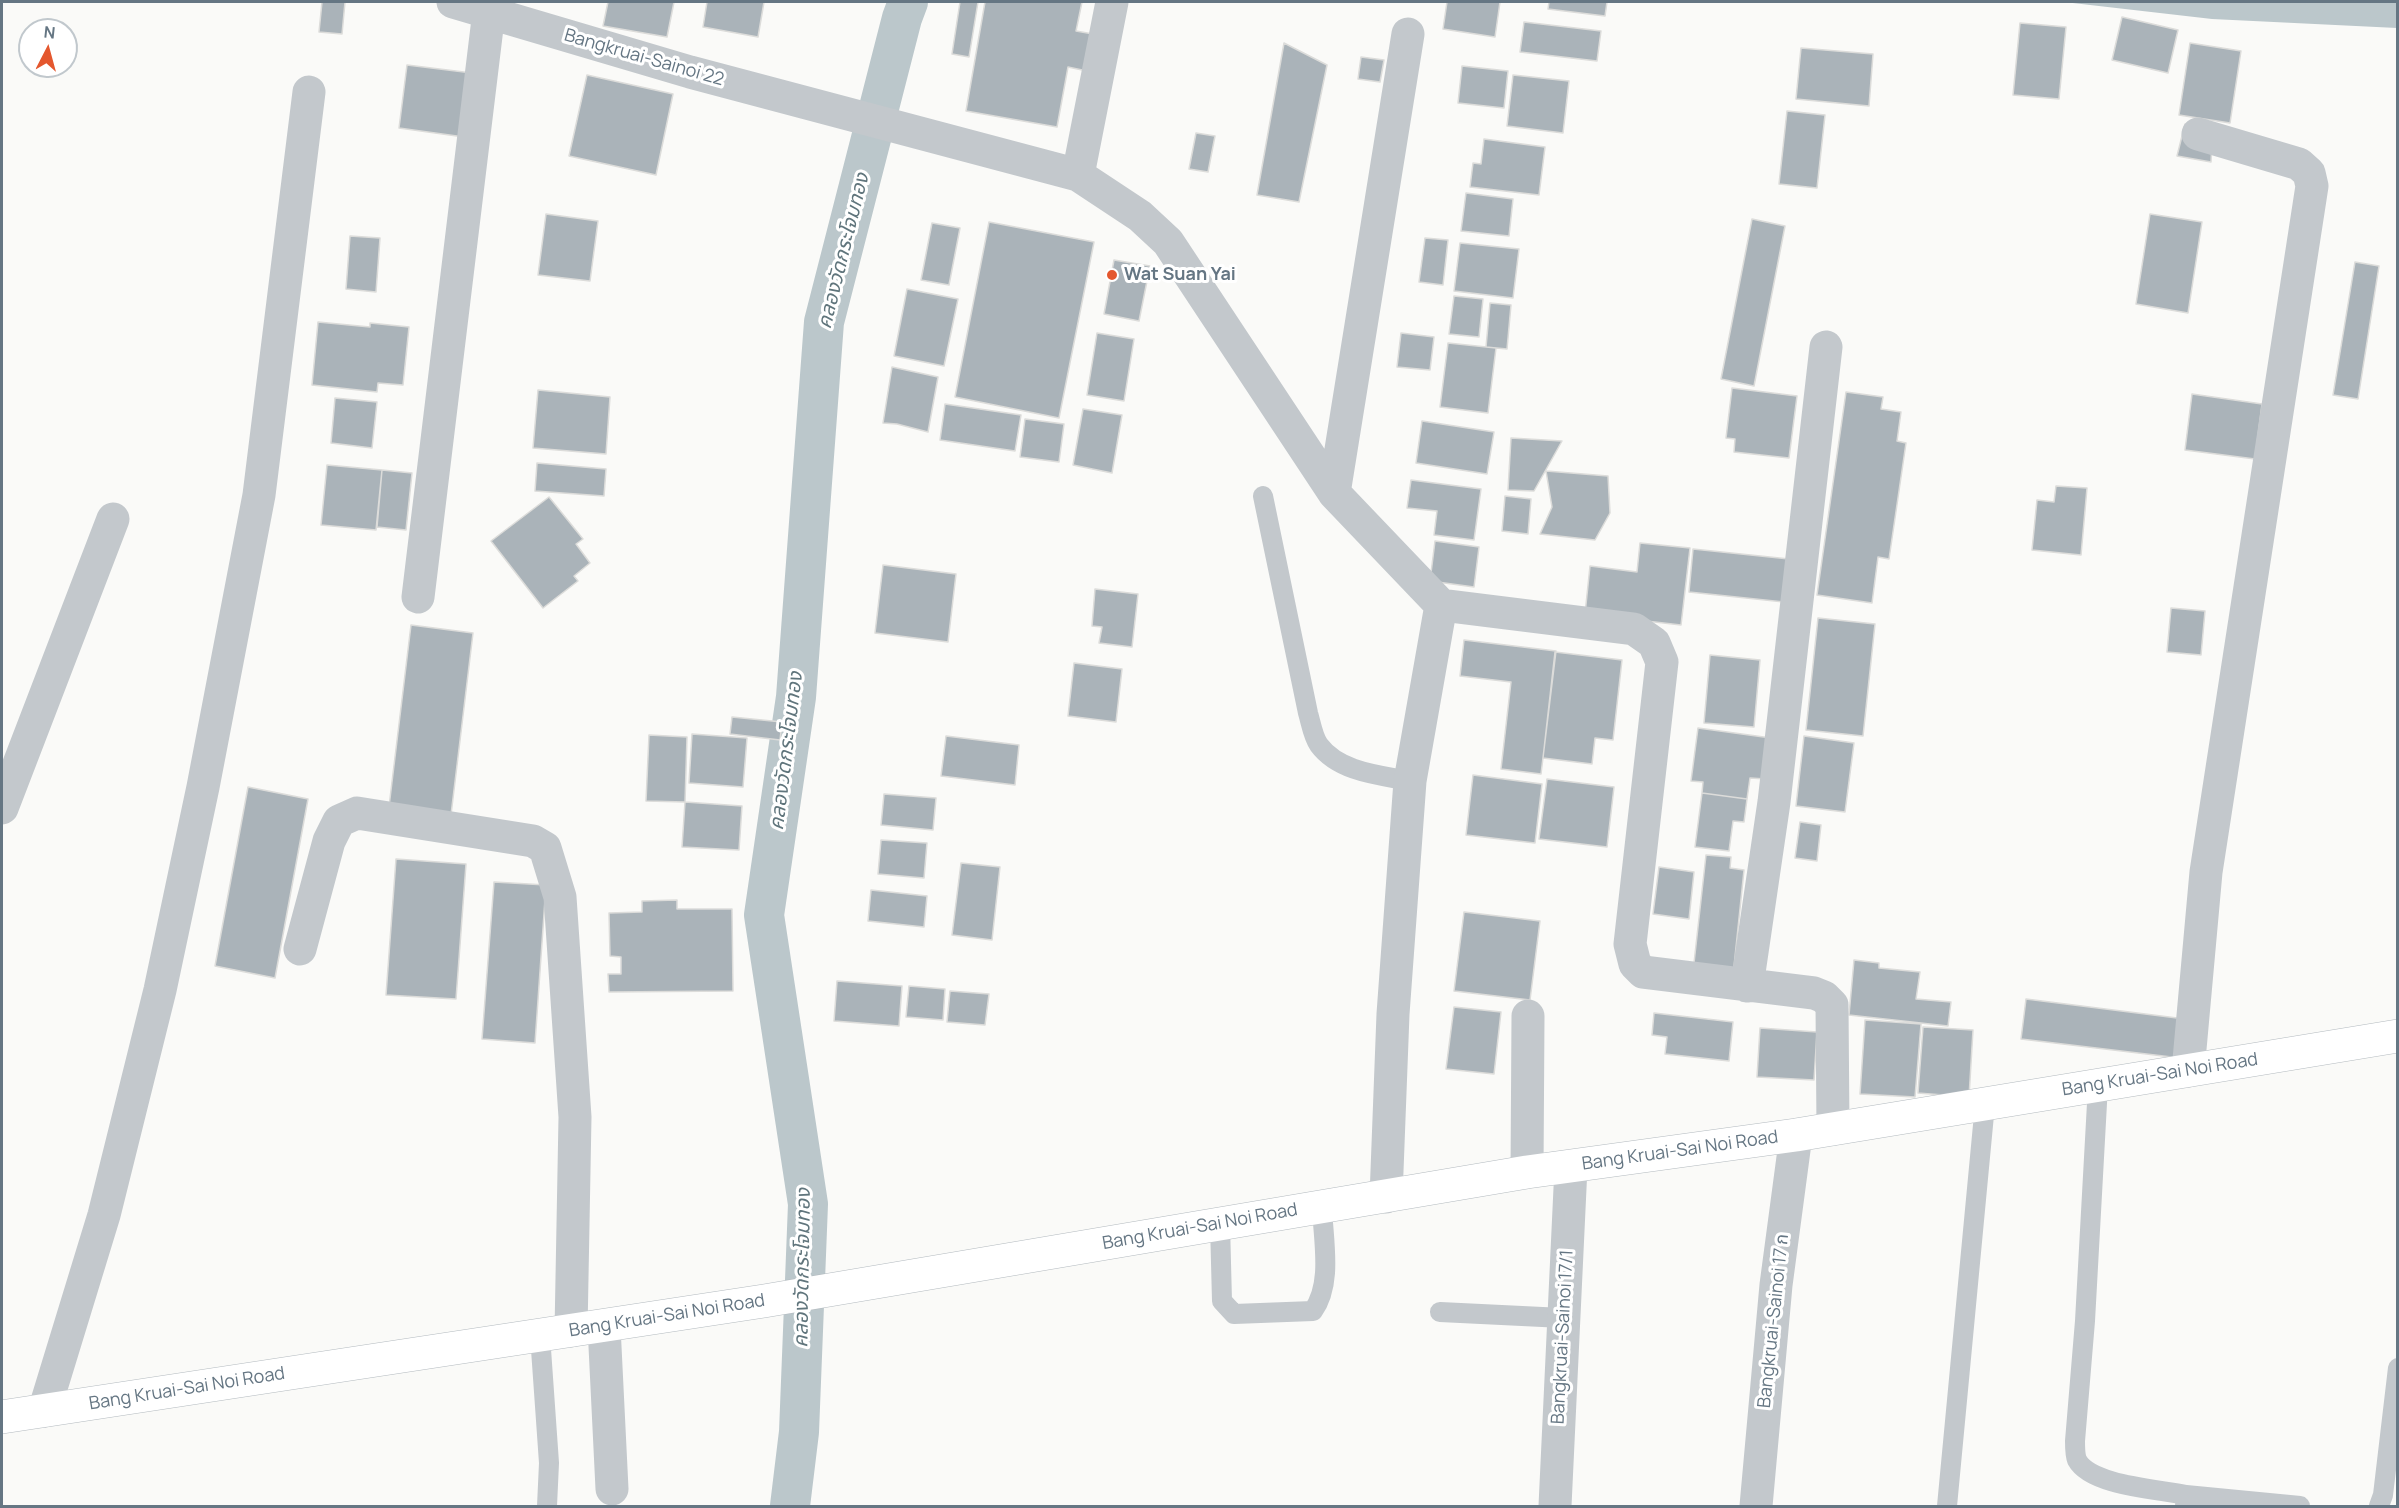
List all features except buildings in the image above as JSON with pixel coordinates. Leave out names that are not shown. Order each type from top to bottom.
[{"type":"main road","name":"Bang Kruai-Sai Noi Road","points":[[2,1418],[764,1301],[1322,1206],[1669,1151],[1796,1135],[2397,1036]]},
{"type":"street","name":"Bangkruai-Sainoi 22","points":[[453,2],[690,72],[908,128],[1078,175],[1140,216],[1168,242],[1334,494],[1441,605]]},
{"type":"street","points":[[1078,175],[1112,2]]},
{"type":"street","points":[[418,597],[489,11]]},
{"type":"street","points":[[1334,494],[1408,34]]},
{"type":"street","points":[[44,1411],[104,1215],[160,990],[203,787],[258,495],[309,92]]},
{"type":"street","points":[[2188,1071],[2206,872],[2312,186],[2309,173],[2299,164],[2198,134]]},
{"type":"street","points":[[1747,986],[1774,801],[1826,347]]},
{"type":"street","points":[[2,808],[113,519]]},
{"type":"street","points":[[1386,1197],[1393,1014],[1410,781],[1441,605],[1634,628],[1645,635],[1659,650],[1662,662],[1630,944],[1635,964],[1643,972],[1814,993],[1824,997],[1832,1005],[1833,1129]]},
{"type":"street","points":[[300,949],[329,841],[339,820],[357,813],[533,841],[545,848],[560,897],[575,1117],[556,1333]]},
{"type":"street","points":[[1527,1173],[1528,1016]]},
{"type":"street","name":"Bangkruai-Sainoi 17 ก","points":[[1756,1506],[1776,1285],[1796,1135]]},
{"type":"street","name":"Bangkruai-Sainoi 17/1","points":[[1555,1506],[1571,1167]]},
{"type":"street","points":[[604,1326],[612,1489]]},
{"type":"lane","points":[[1263,496],[1308,713],[1318,743],[1332,759],[1354,769],[1410,781]]},
{"type":"lane","points":[[2098,1085],[2075,1441],[2077,1459],[2090,1472],[2107,1480],[2186,1501],[2300,1506]]},
{"type":"lane","points":[[1947,1506],[1985,1104]]},
{"type":"lane","points":[[1220,1224],[1222,1301],[1234,1314],[1313,1311],[1322,1298],[1325,1284],[1322,1206]]},
{"type":"lane","points":[[1440,1312],[1563,1318]]},
{"type":"lane","points":[[547,1506],[556,1333]]},
{"type":"lane","points":[[2381,1502],[2397,1368]]},
{"type":"shaded area","points":[[2064,2],[2397,2],[2397,28],[2212,19]]},
{"type":"waterway","name":"คลองวัดกระโจมทอง","points":[[790,1506],[799,1432],[808,1204],[764,915],[796,697],[824,322],[908,2]]},
{"type":"place","name":"Wat Suan Yai","points":[[1112,275]]}]
